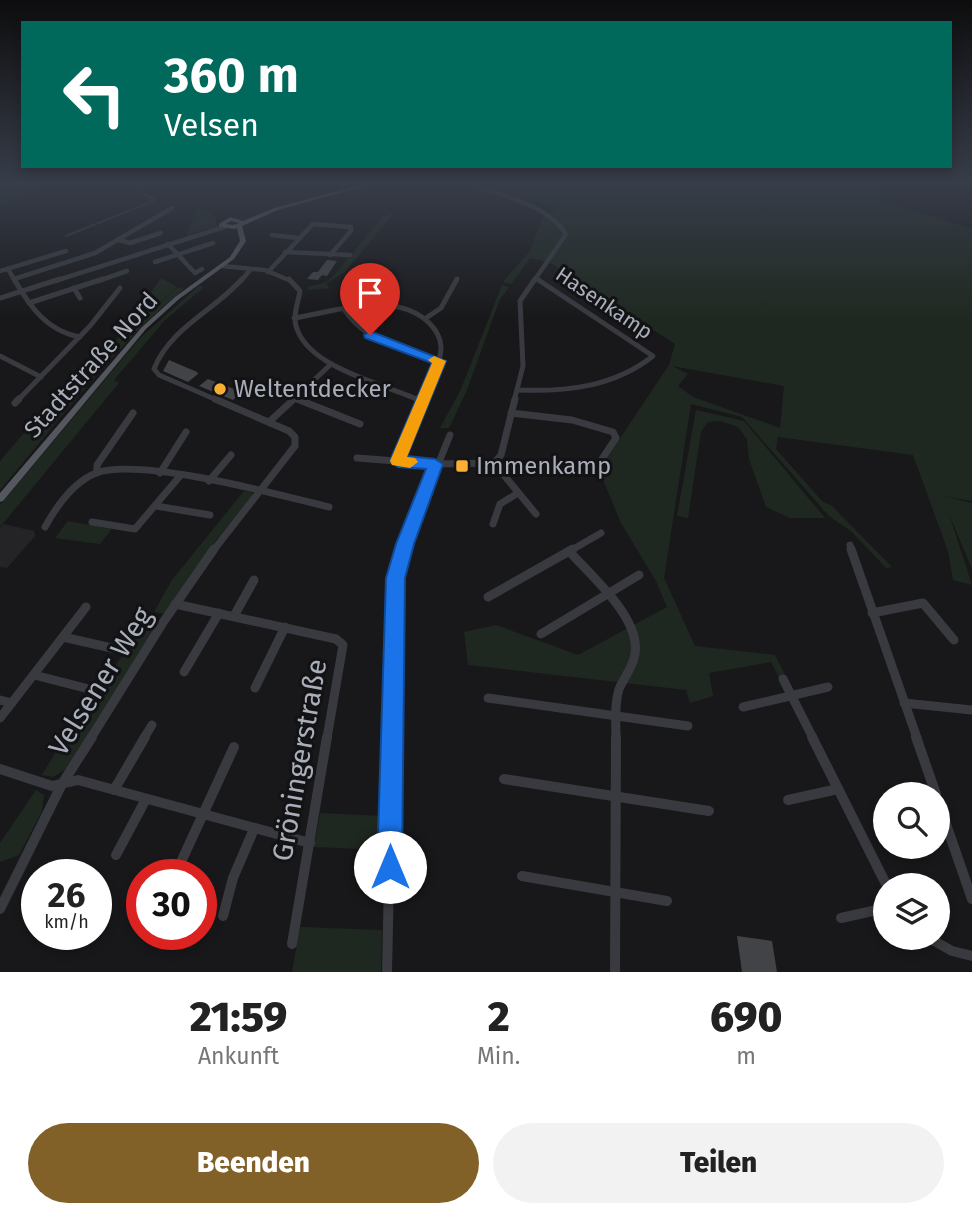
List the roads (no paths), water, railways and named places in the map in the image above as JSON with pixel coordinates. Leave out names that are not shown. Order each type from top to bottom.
[{"type":"main road","points":[[232,229],[241,234]]},
{"type":"main road","points":[[240,229],[241,234]]},
{"type":"main road","name":"Stadtstraße Nord","points":[[0,499],[144,328],[177,298],[222,266],[241,247],[241,234]]},
{"type":"street","points":[[14,279],[86,257],[137,229]]},
{"type":"street","points":[[0,298],[214,229]]},
{"type":"street","points":[[268,272],[307,229]]},
{"type":"street","points":[[330,255],[351,229]]},
{"type":"street","points":[[357,458],[435,464],[494,463],[501,455],[523,366],[519,304],[563,241],[566,234],[564,229]]},
{"type":"street","points":[[119,240],[131,243],[161,233]]},
{"type":"street","points":[[272,235],[298,237]]},
{"type":"street","points":[[155,262],[213,243]]},
{"type":"street","points":[[167,244],[190,267]]},
{"type":"street","points":[[0,271],[66,251]]},
{"type":"street","points":[[285,252],[350,255]]},
{"type":"street","points":[[222,266],[268,272],[291,279],[300,288],[295,318],[296,327],[305,344],[331,364],[422,401]]},
{"type":"street","points":[[8,269],[36,315],[49,324],[80,337]]},
{"type":"street","points":[[250,270],[228,295],[197,314],[159,356],[154,369],[159,375],[270,421],[331,364]]},
{"type":"street","points":[[29,303],[127,271]]},
{"type":"street","name":"Hasenkamp","points":[[517,390],[566,389],[601,383],[627,372],[653,356],[536,278]]},
{"type":"street","points":[[426,318],[442,308],[457,279]]},
{"type":"street","points":[[74,288],[80,298]]},
{"type":"street","points":[[15,403],[80,337],[120,288]]},
{"type":"street","points":[[295,318],[344,309],[394,305],[417,312],[437,328],[441,343],[439,361],[398,461]]},
{"type":"street","points":[[344,309],[354,325],[377,339],[439,361]]},
{"type":"street","points":[[0,356],[41,377]]},
{"type":"street","points":[[295,398],[360,424]]},
{"type":"street","points":[[97,473],[97,465],[133,413]]},
{"type":"street","points":[[511,413],[572,420],[613,432],[616,438],[596,468]]},
{"type":"street","name":"Velsener Weg","points":[[0,909],[62,784],[175,604],[221,539],[295,446],[295,437],[289,430],[270,421]]},
{"type":"street","points":[[160,473],[186,432]]},
{"type":"street","points":[[387,972],[396,578],[405,544],[435,464],[450,435]]},
{"type":"street","points":[[209,481],[231,455]]},
{"type":"street","points":[[494,463],[536,514]]},
{"type":"street","points":[[45,527],[68,497],[97,473],[108,470],[180,476],[261,490],[329,507]]},
{"type":"street","points":[[92,522],[135,529],[180,476]]},
{"type":"street","points":[[493,524],[499,504],[517,493]]},
{"type":"street","points":[[156,506],[210,515]]},
{"type":"street","points":[[488,597],[601,533]]},
{"type":"street","points":[[850,545],[932,782]]},
{"type":"street","points":[[569,551],[629,621],[635,647],[635,656],[619,684],[616,718],[615,972]]},
{"type":"street","points":[[541,634],[639,575]]},
{"type":"street","points":[[234,616],[254,580]]},
{"type":"street","points":[[873,613],[923,603],[954,640]]},
{"type":"street","name":"Gröningerstraße","points":[[175,604],[336,639],[343,645],[292,944]]},
{"type":"street","points":[[0,718],[86,607]]},
{"type":"street","points":[[184,672],[219,613]]},
{"type":"street","name":"Gröningerstraße","points":[[255,688],[285,627]]},
{"type":"street","points":[[62,637],[116,649]]},
{"type":"street","points":[[34,675],[93,690]]},
{"type":"street","points":[[783,679],[880,873]]},
{"type":"street","points":[[743,707],[828,687]]},
{"type":"street","points":[[488,698],[688,726]]},
{"type":"street","points":[[0,700],[12,703]]},
{"type":"street","points":[[904,703],[972,710]]},
{"type":"street","points":[[114,790],[152,725]]},
{"type":"street","points":[[181,859],[234,747]]},
{"type":"street","points":[[0,769],[52,786],[78,780],[310,843]]},
{"type":"street","points":[[504,779],[709,811]]},
{"type":"street","points":[[788,800],[838,789]]},
{"type":"street","points":[[116,855],[146,799]]},
{"type":"street","points":[[223,916],[233,878],[254,829]]},
{"type":"street","points":[[950,836],[972,900]]},
{"type":"street","points":[[522,876],[667,901]]},
{"type":"street","points":[[841,918],[873,911]]},
{"type":"street","points":[[950,950],[972,956]]},
{"type":"waterway","points":[[66,236],[83,229]]},
{"type":"place","name":"Weltentdecker","points":[[220,389]]},
{"type":"place","name":"Immenkamp","points":[[462,466]]}]
